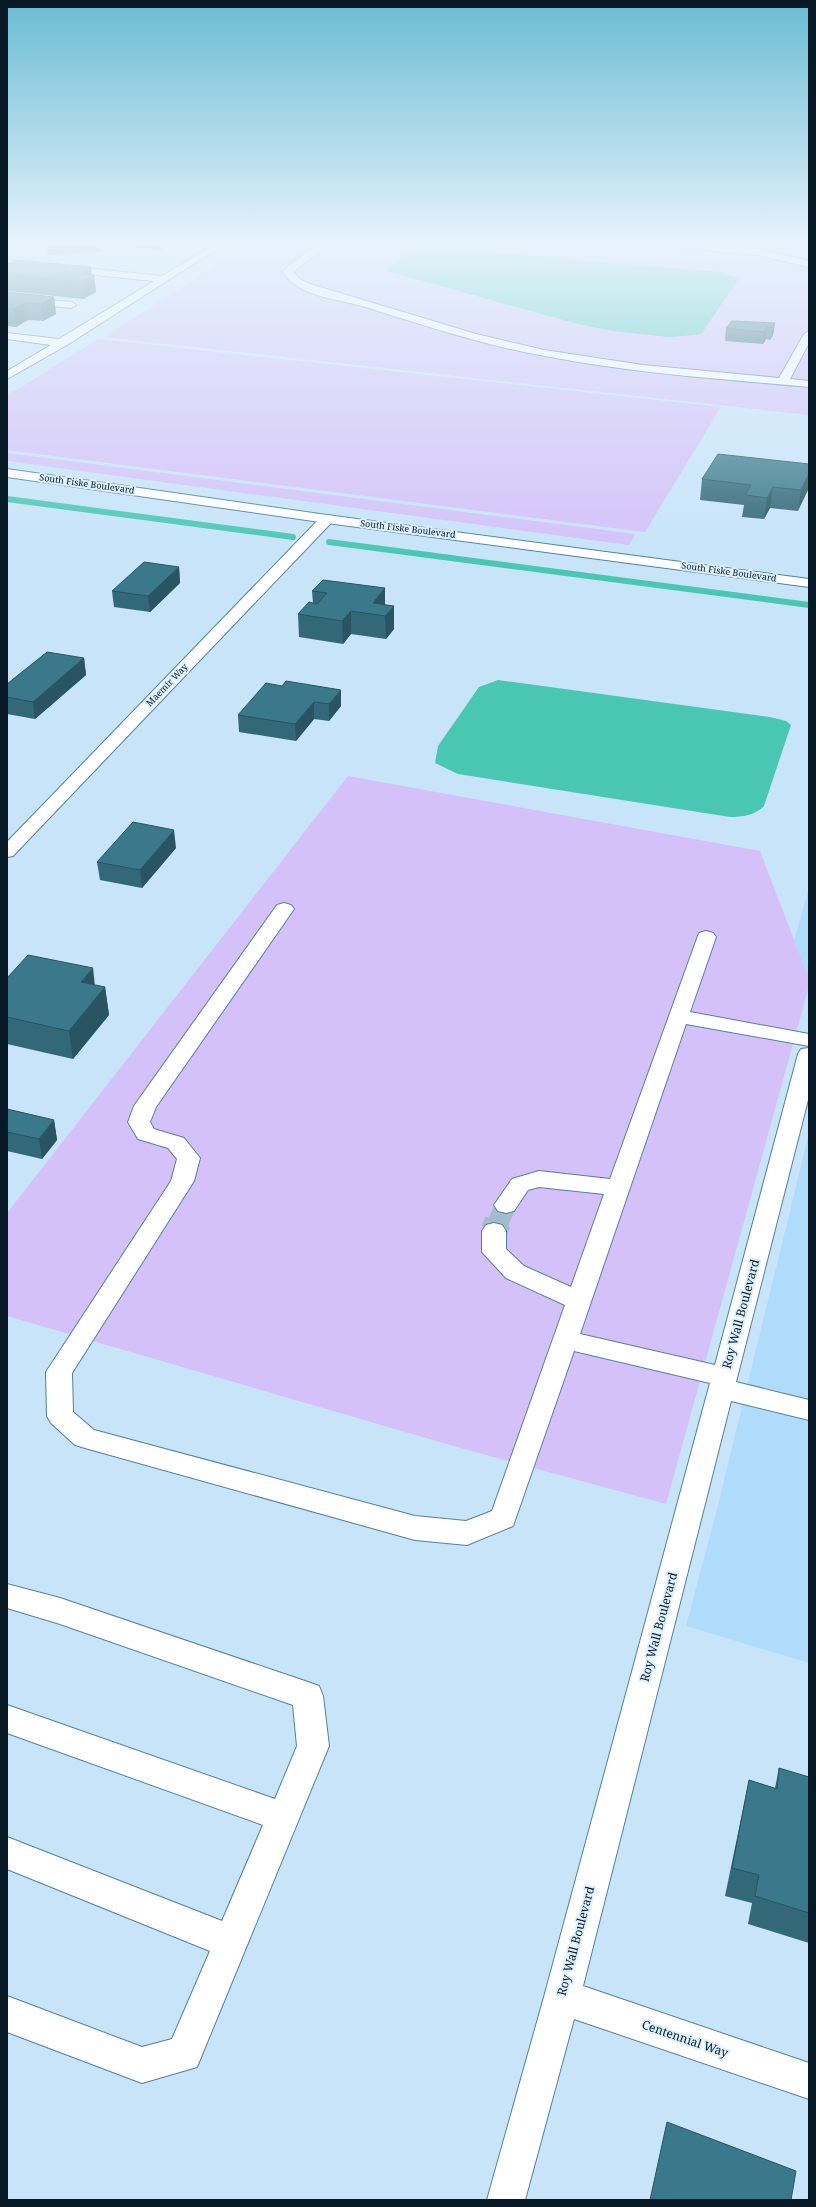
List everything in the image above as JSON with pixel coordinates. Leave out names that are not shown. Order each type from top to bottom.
[{"type":"street","points":[[7,376],[56,348]]},
{"type":"street","points":[[522,348],[602,362],[809,384]]},
{"type":"street","points":[[783,381],[801,348]]},
{"type":"street","name":"South Fiske Boulevard","points":[[7,473],[327,519],[809,583]]},
{"type":"street","name":"Maemir Way","points":[[7,852],[327,519]]},
{"type":"street","points":[[284,909],[145,1106],[139,1122],[146,1134],[176,1143],[189,1158],[182,1181],[59,1372],[60,1416],[85,1438],[415,1528],[467,1533],[503,1518],[706,936]]},
{"type":"street","points":[[678,1016],[809,1040]]},
{"type":"street","name":"Roy Wall Boulevard","points":[[506,2200],[562,1997],[809,1054]]},
{"type":"street","points":[[506,1205],[520,1184],[539,1180],[618,1188]]},
{"type":"street","points":[[494,1231],[494,1252],[515,1272],[579,1301]]},
{"type":"street","points":[[565,1340],[723,1383],[809,1410]]},
{"type":"street","points":[[7,1596],[60,1611],[308,1696],[313,1746],[184,2054],[142,2065],[7,2014]]},
{"type":"street","points":[[7,1719],[283,1817]]},
{"type":"street","points":[[7,1853],[231,1942]]},
{"type":"street","name":"Centennial Way","points":[[562,1997],[809,2080]]},
{"type":"shaded area","points":[[84,348],[180,348],[721,407],[645,532],[7,450],[7,396]]},
{"type":"shaded area","points":[[203,348],[809,348],[809,415]]},
{"type":"shaded area","points":[[7,453],[635,534],[629,545],[7,461]]},
{"type":"shaded area","points":[[498,680],[770,717],[786,721],[791,725],[764,806],[757,812],[739,817],[730,817],[458,774],[435,763],[438,746],[479,687]]},
{"type":"shaded area","points":[[348,776],[760,851],[809,979],[809,986],[666,1504],[457,1447],[7,1316],[7,1213]]},
{"type":"shaded area","points":[[809,888],[809,979],[794,941]]},
{"type":"shaded area","points":[[809,1133],[809,1663],[686,1626],[715,1517]]},
{"type":"building","points":[[718,454],[809,464],[809,473],[801,490],[773,487],[767,498],[745,495],[751,485],[702,479]]},
{"type":"building","points":[[144,562],[179,567],[148,596],[112,591]]},
{"type":"building","points":[[323,580],[385,588],[373,603],[394,606],[385,616],[351,611],[342,621],[298,614],[309,602],[317,604],[327,593],[312,591]]},
{"type":"building","points":[[47,652],[84,658],[33,702],[7,697],[7,684]]},
{"type":"building","points":[[286,681],[341,690],[329,704],[314,702],[295,724],[238,715],[266,683],[282,686]]},
{"type":"building","points":[[133,822],[174,830],[140,870],[97,862]]},
{"type":"building","points":[[28,955],[93,968],[81,982],[105,987],[69,1031],[7,1017],[7,978]]},
{"type":"building","points":[[7,1109],[54,1120],[39,1139],[7,1132]]},
{"type":"building","points":[[779,1768],[809,1777],[809,1913],[755,1896],[759,1875],[732,1868],[749,1780],[777,1789]]},
{"type":"building","points":[[667,2122],[796,2171],[791,2200],[650,2200]]},
{"type":"waterway","points":[[7,499],[293,537]]},
{"type":"waterway","points":[[329,542],[809,605]]},
{"type":"tunnel","points":[[498,1223],[506,1205]]},
{"type":"tunnel","points":[[494,1231],[498,1222]]}]
